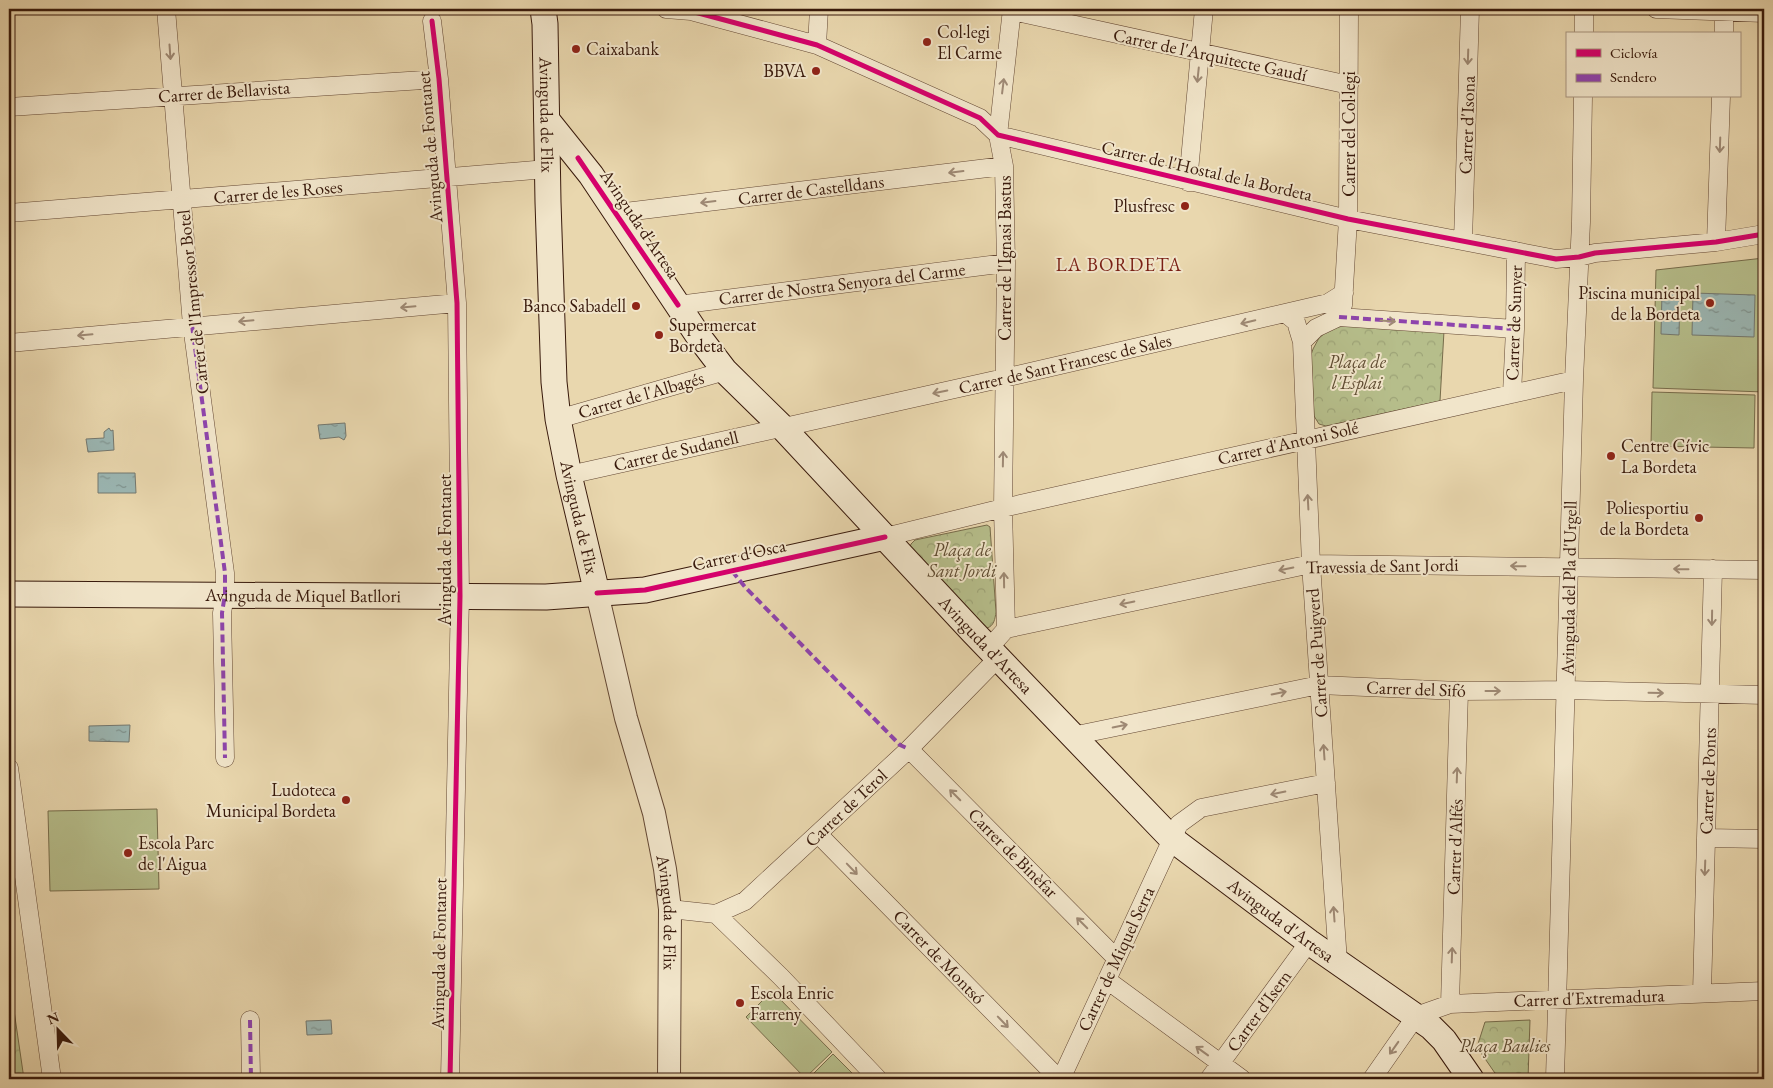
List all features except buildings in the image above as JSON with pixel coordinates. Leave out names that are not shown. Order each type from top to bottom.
[{"type":"main road","name":"Avinguda de Flix","points":[[542,9],[545,24],[547,169],[554,382],[558,419],[569,475],[596,593]]},
{"type":"main road","name":"Avinguda d'Artesa","points":[[547,120],[578,158],[617,213],[699,337],[725,371],[782,427],[1072,736],[1172,839],[1309,942],[1431,1027],[1444,1040],[1471,1079]]},
{"type":"main road","name":"Carrer d'Osca","points":[[596,593],[646,590],[885,537]]},
{"type":"main road","name":"Avinguda de Miquel Batllori","points":[[9,594],[546,597],[596,593]]},
{"type":"street","name":"Carrer de l'Impressor Botel","points":[[166,9],[192,325],[225,573],[225,594],[222,613],[225,758]]},
{"type":"street","name":"Carrer de l'Hostal de la Bordeta","points":[[666,9],[691,10],[817,45],[980,118],[998,135],[1348,219],[1556,259],[1596,253],[1716,242],[1764,234]]},
{"type":"street","points":[[817,45],[819,9]]},
{"type":"street","points":[[1188,182],[1204,9]]},
{"type":"street","name":"Carrer del Col·legi","points":[[1339,317],[1343,305],[1348,219],[1349,9]]},
{"type":"street","name":"Carrer d'Isona","points":[[1463,241],[1470,9]]},
{"type":"street","points":[[1584,9],[1584,32]]},
{"type":"street","points":[[1656,9],[1724,10],[1764,13]]},
{"type":"street","name":"Carrer de l'Arquitecte Gaudí","points":[[1012,10],[1349,86]]},
{"type":"street","name":"Carrer de l'Ignasi Bastus","points":[[1002,508],[1006,263],[1004,166],[998,135],[1012,10]]},
{"type":"street","points":[[1724,10],[1724,32]]},
{"type":"street","name":"Avinguda de Fontanet","points":[[432,22],[439,79],[457,303],[460,596],[450,1079]]},
{"type":"street","name":"Carrer de Bellavista","points":[[9,107],[439,79]]},
{"type":"street","name":"Avinguda del Pla d'Urgell","points":[[1555,1079],[1583,98]]},
{"type":"street","points":[[1716,242],[1721,98]]},
{"type":"street","name":"Carrer de Castelldans","points":[[617,213],[1004,166]]},
{"type":"street","name":"Carrer de les Roses","points":[[9,213],[182,201],[446,176],[547,169]]},
{"type":"street","name":"Carrer de Sunyer","points":[[1512,394],[1516,251]]},
{"type":"street","name":"Carrer de Nostra Senyora del Carme","points":[[678,305],[1006,263]]},
{"type":"street","name":"Carrer de Sant Francesc de Sales","points":[[782,427],[1285,314],[1328,303],[1344,293]]},
{"type":"street","points":[[9,342],[457,303]]},
{"type":"street","name":"Carrer de Puigverd","points":[[1285,314],[1296,322],[1302,342],[1311,564],[1338,962]]},
{"type":"street","points":[[1302,342],[1316,328],[1339,317],[1515,329]]},
{"type":"street","name":"Carrer de l'Albagés","points":[[558,419],[725,371]]},
{"type":"street","name":"Carrer d'Antoni Solé","points":[[1002,508],[1574,380]]},
{"type":"street","name":"Carrer de Sudanell","points":[[569,475],[782,427]]},
{"type":"street","points":[[885,537],[1002,508],[1006,629],[994,653]]},
{"type":"street","name":"Travessia de Sant Jordi","points":[[1006,629],[1311,564],[1764,570]]},
{"type":"street","name":"Carrer de Ponts","points":[[1702,993],[1713,569]]},
{"type":"street","name":"Avinguda de Flix","points":[[596,593],[626,718],[654,813],[665,869],[670,909],[669,1079]]},
{"type":"street","name":"Carrer de Terol","points":[[716,914],[745,901],[909,749],[994,653]]},
{"type":"street","name":"Carrer del Sifó","points":[[1072,736],[1319,685],[1460,691],[1567,690],[1764,695]]},
{"type":"street","name":"Carrer d'Alfés","points":[[1450,1004],[1460,691]]},
{"type":"street","name":"Carrer de Binèfar","points":[[909,749],[1116,958]]},
{"type":"street","points":[[9,768],[52,1079]]},
{"type":"street","name":"Carrer de Miquel Serra","points":[[1060,1079],[1179,824],[1201,808],[1326,783]]},
{"type":"street","name":"Carrer de Montsó","points":[[818,834],[1060,1079]]},
{"type":"street","points":[[1706,838],[1764,839]]},
{"type":"street","points":[[670,909],[716,914],[781,977],[878,1079]]},
{"type":"street","name":"Carrer d'Isern","points":[[1209,1079],[1309,942]]},
{"type":"street","points":[[1107,980],[1242,1079]]},
{"type":"street","name":"Carrer d'Extremadura","points":[[1416,1016],[1450,1004],[1557,998],[1764,991]]},
{"type":"street","points":[[1372,1079],[1416,1016]]},
{"type":"street","points":[[250,1020],[250,1079]]},
{"type":"green space","name":"Piscina municipal de la Bordeta","points":[[1764,258],[1764,392],[1653,388],[1656,270]]},
{"type":"green space","name":"Plaça de l'Esplai","points":[[1337,327],[1444,331],[1440,401],[1326,426],[1319,424],[1314,416],[1311,355],[1319,338]]},
{"type":"green space","points":[[1652,392],[1755,395],[1754,448],[1651,446]]},
{"type":"green space","name":"Plaça de Sant Jordi","points":[[987,525],[990,527],[996,612],[993,624],[987,628],[910,547],[915,540]]},
{"type":"green space","points":[[157,809],[159,889],[50,891],[48,811]]},
{"type":"green space","points":[[9,976],[24,1079],[9,1079]]},
{"type":"green space","points":[[772,991],[832,1052],[805,1078],[746,1017]]},
{"type":"green space","name":"Plaça Baulies","points":[[1530,1020],[1528,1079],[1499,1079],[1477,1047],[1485,1022]]},
{"type":"green space","points":[[833,1054],[858,1079],[808,1079]]},
{"type":"water","points":[[1662,292],[1680,293],[1679,335],[1661,334]]},
{"type":"water","points":[[1693,293],[1755,295],[1754,337],[1692,335]]},
{"type":"water","points":[[345,423],[346,436],[344,440],[339,437],[320,439],[318,425]]},
{"type":"water","points":[[109,428],[111,431],[113,430],[114,450],[88,452],[86,439],[104,438],[104,432]]},
{"type":"water","points":[[98,473],[135,473],[136,493],[98,493]]},
{"type":"water","points":[[130,725],[129,742],[89,741],[89,726]]},
{"type":"water","points":[[331,1020],[332,1034],[307,1035],[306,1021]]},
{"type":"marked path","points":[[1339,317],[1515,329]]},
{"type":"marked path","points":[[192,325],[225,573],[225,594],[222,613],[225,758]]},
{"type":"marked path","points":[[732,571],[745,587],[900,745],[909,749]]},
{"type":"marked path","points":[[250,1020],[251,1079]]},
{"type":"cycle path","points":[[666,9],[691,11],[817,45],[980,118],[998,135],[1348,219],[1556,259],[1579,257],[1595,253],[1716,242],[1764,234]]},
{"type":"cycle path","points":[[432,21],[439,79],[457,303],[460,596],[450,1079]]},
{"type":"cycle path","points":[[578,158],[678,305]]},
{"type":"cycle path","points":[[597,593],[645,590],[885,537]]},
{"type":"place","name":"Col·legi El Carme","points":[[927,42]]},
{"type":"place","name":"Caixabank","points":[[576,49]]},
{"type":"place","name":"BBVA","points":[[816,71]]},
{"type":"place","name":"Plusfresc","points":[[1185,206]]},
{"type":"place","name":"Piscina municipal de la Bordeta","points":[[1710,303]]},
{"type":"place","name":"Banco Sabadell","points":[[636,306]]},
{"type":"place","name":"Supermercat Bordeta","points":[[659,335]]},
{"type":"place","name":"Centre Cívic La Bordeta","points":[[1611,456]]},
{"type":"place","name":"Poliesportiu de la Bordeta","points":[[1699,518]]},
{"type":"place","name":"Ludoteca Municipal Bordeta","points":[[346,800]]},
{"type":"place","name":"Escola Parc de l'Aigua","points":[[128,853]]},
{"type":"place","name":"Escola Enric Farreny","points":[[740,1003]]},
{"type":"district","name":"LA BORDETA","points":[[1119,264]]}]
